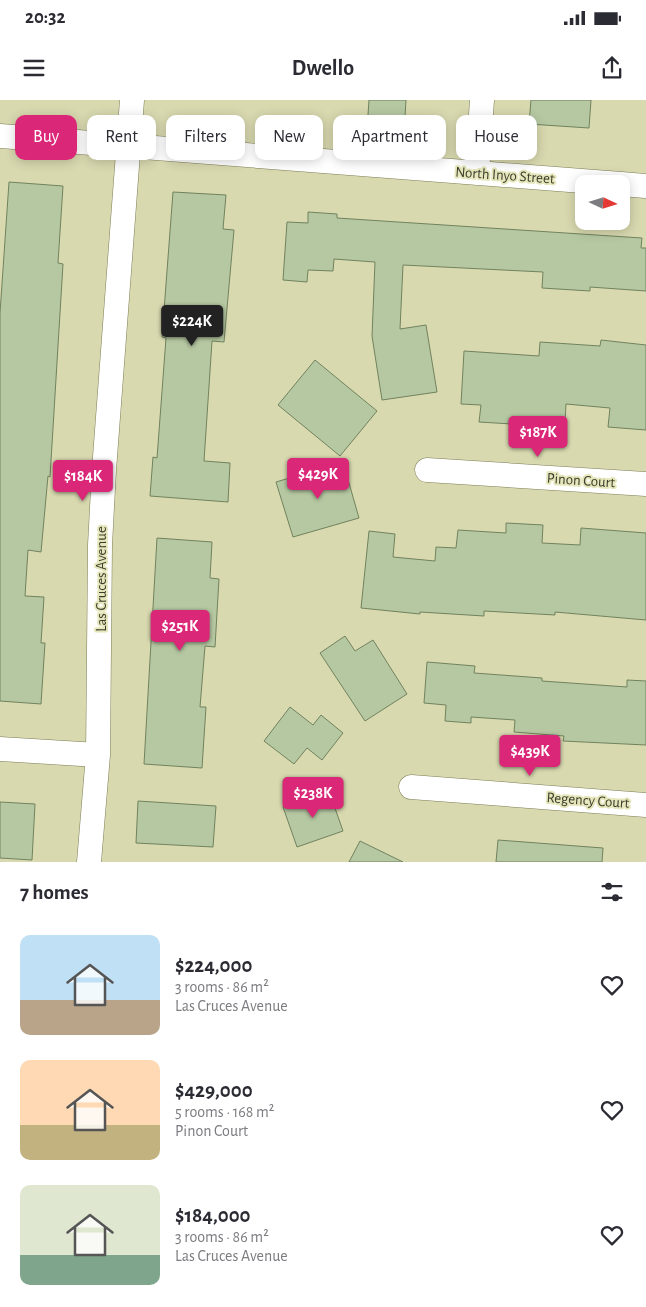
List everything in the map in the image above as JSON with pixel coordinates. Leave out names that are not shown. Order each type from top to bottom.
[{"type":"street","name":"Las Cruces Avenue","points":[[131,115],[132,100]]},
{"type":"street","points":[[477,173],[482,100]]},
{"type":"street","name":"North Inyo Street","points":[[0,136],[87,143]]},
{"type":"street","name":"North Inyo Street","points":[[156,148],[575,180]]},
{"type":"street","name":"Las Cruces Avenue","points":[[89,862],[98,755],[100,544],[128,160]]},
{"type":"street","name":"North Inyo Street","points":[[630,185],[646,186]]},
{"type":"street","name":"Pinon Court","points":[[427,470],[646,484]]},
{"type":"street","points":[[0,749],[98,755]]},
{"type":"street","name":"Regency Court","points":[[410,787],[646,805]]},
{"type":"building","points":[[369,100],[406,100],[405,115],[368,115]]},
{"type":"building","points":[[531,100],[591,100],[589,128],[537,125],[537,115],[530,115]]},
{"type":"building","points":[[9,182],[63,186],[58,263],[63,264],[50,477],[48,476],[41,552],[28,550],[25,596],[44,597],[41,643],[45,643],[41,704],[0,701],[0,313]]},
{"type":"building","points":[[173,192],[226,195],[223,229],[234,230],[224,342],[212,341],[204,461],[230,463],[228,502],[150,496],[153,457],[157,458],[166,338],[162,337]]},
{"type":"building","points":[[308,212],[337,214],[337,218],[642,238],[641,248],[646,248],[646,291],[590,287],[590,291],[542,288],[543,272],[403,265],[400,329],[426,325],[437,392],[382,400],[372,336],[375,262],[334,259],[333,271],[308,270],[307,282],[283,280],[287,222],[308,223]]},
{"type":"building","points":[[601,340],[646,345],[646,430],[608,427],[610,408],[566,404],[565,422],[512,418],[512,424],[479,422],[481,405],[461,404],[464,351],[539,356],[540,342],[600,346]]},
{"type":"building","points":[[315,360],[377,411],[340,456],[278,405]]},
{"type":"building","points":[[343,462],[359,518],[293,537],[276,482]]},
{"type":"building","points":[[506,523],[543,525],[542,543],[580,545],[581,528],[646,533],[646,620],[555,612],[555,615],[484,611],[484,616],[420,612],[420,614],[361,608],[369,531],[395,534],[393,557],[435,561],[436,547],[456,548],[458,530],[506,533]]},
{"type":"building","points":[[157,538],[212,542],[210,578],[219,579],[215,647],[205,646],[200,707],[206,707],[202,768],[144,764]]},
{"type":"building","points":[[345,636],[355,651],[373,640],[407,694],[365,721],[320,653]]},
{"type":"building","points":[[427,662],[475,666],[474,673],[542,678],[542,681],[627,687],[627,680],[646,681],[646,745],[563,741],[564,736],[514,732],[515,720],[471,717],[471,723],[445,721],[446,705],[424,703]]},
{"type":"building","points":[[290,707],[313,725],[321,715],[343,733],[322,760],[307,748],[294,764],[264,741]]},
{"type":"building","points":[[329,791],[343,831],[297,847],[283,807]]},
{"type":"building","points":[[138,801],[216,806],[213,847],[136,843]]},
{"type":"building","points":[[0,802],[35,804],[32,860],[0,858]]},
{"type":"building","points":[[498,840],[603,848],[602,862],[496,862]]},
{"type":"building","points":[[360,841],[403,862],[349,862]]}]
